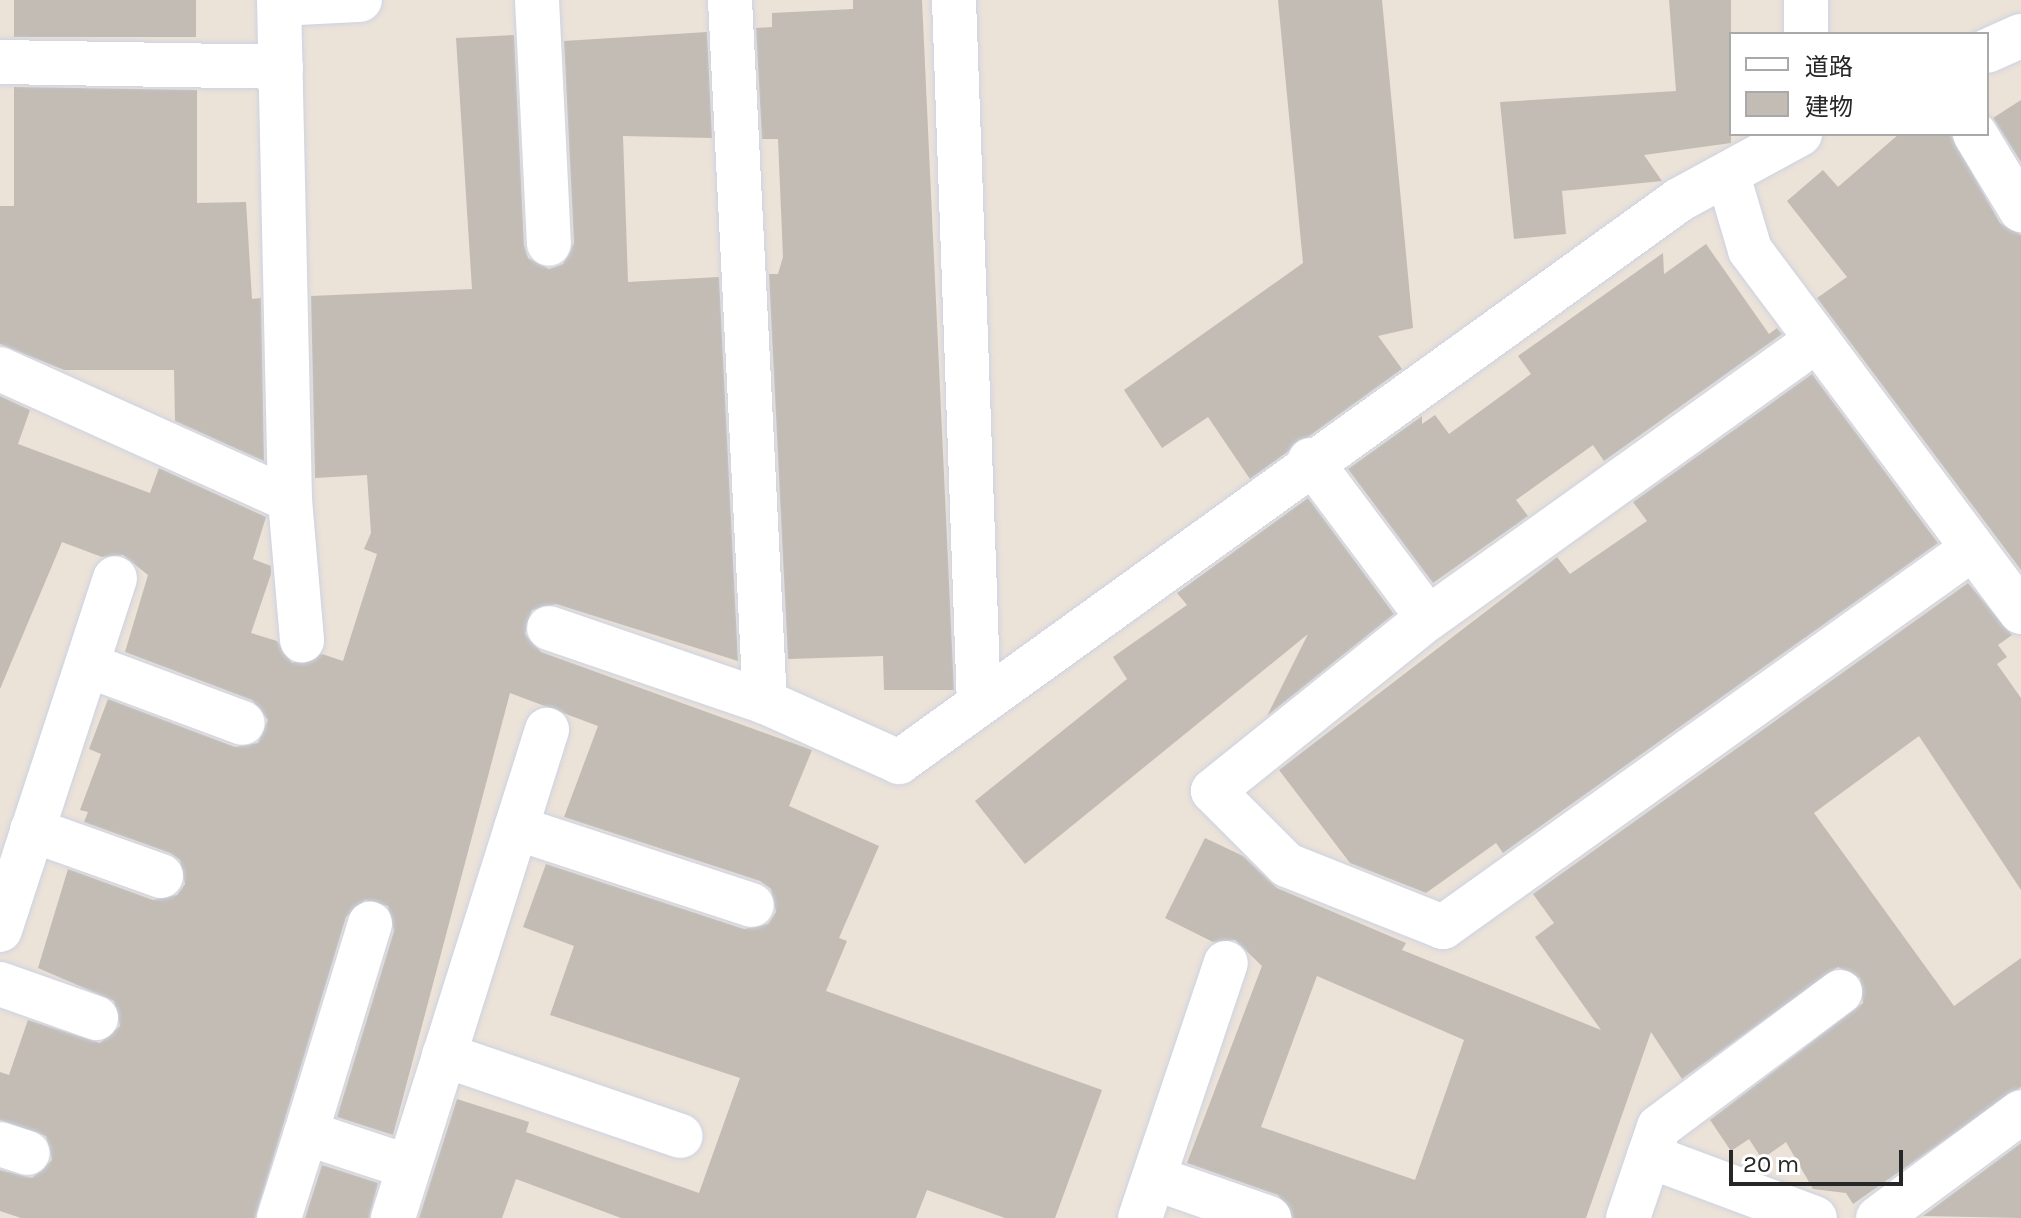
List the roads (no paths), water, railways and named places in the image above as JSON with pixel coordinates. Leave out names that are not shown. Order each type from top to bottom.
[{"type":"street","points":[[302,640],[290,500],[280,2],[360,0]]},
{"type":"street","points":[[537,0],[549,244]]},
{"type":"street","points":[[730,0],[765,702]]},
{"type":"street","points":[[954,0],[979,704]]},
{"type":"street","points":[[1806,0],[1806,32]]},
{"type":"street","points":[[1989,50],[2021,36]]},
{"type":"street","points":[[0,62],[281,67]]},
{"type":"street","points":[[549,628],[765,702],[899,762],[1310,460],[1679,200],[1729,179],[1797,136]]},
{"type":"street","points":[[1976,136],[2021,210]]},
{"type":"street","points":[[1729,179],[1750,250],[1814,342],[2021,612]]},
{"type":"street","points":[[1814,342],[1428,618],[1213,791],[1287,865],[1443,927],[1972,549]]},
{"type":"street","points":[[0,369],[290,500]]},
{"type":"street","points":[[1310,460],[1428,618]]},
{"type":"street","points":[[0,930],[115,578]]},
{"type":"street","points":[[87,665],[243,723]]},
{"type":"street","points":[[393,1218],[547,730]]},
{"type":"street","points":[[516,828],[752,905]]},
{"type":"street","points":[[32,830],[161,876]]},
{"type":"street","points":[[279,1218],[370,924]]},
{"type":"street","points":[[1140,1218],[1226,963]]},
{"type":"street","points":[[0,984],[96,1018]]},
{"type":"street","points":[[1628,1218],[1659,1127],[1840,992]]},
{"type":"street","points":[[444,1055],[681,1136]]},
{"type":"street","points":[[1878,1218],[2021,1112]]},
{"type":"street","points":[[306,1133],[409,1167]]},
{"type":"street","points":[[1649,1156],[1815,1218]]},
{"type":"street","points":[[1154,1178],[1269,1218]]}]
